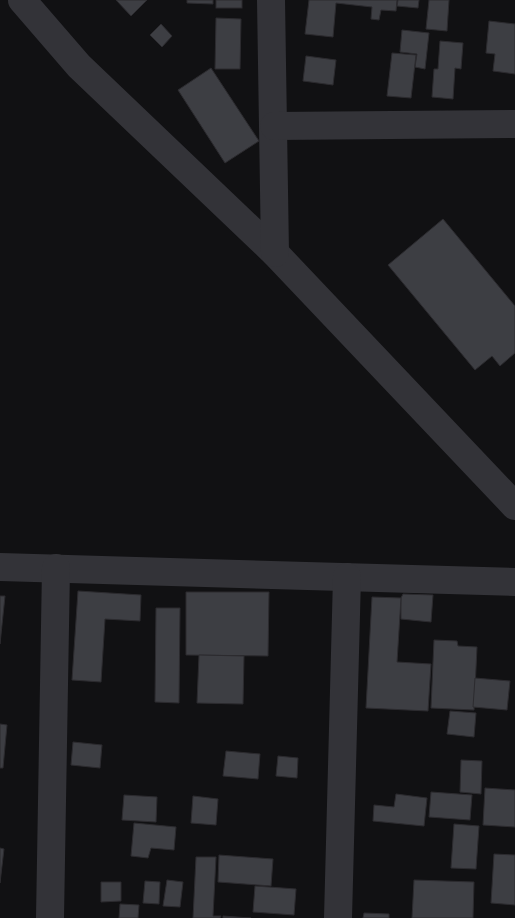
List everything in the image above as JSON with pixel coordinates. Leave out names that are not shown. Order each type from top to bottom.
[{"type":"street","points":[[22,0],[79,66],[275,253],[515,506]]},
{"type":"street","points":[[271,0],[275,253]]},
{"type":"street","points":[[274,126],[515,124]]},
{"type":"street","points":[[0,567],[515,582]]},
{"type":"street","points":[[50,918],[56,568]]},
{"type":"street","points":[[338,918],[347,577]]},
{"type":"building","points":[[116,0],[147,0],[131,16]]},
{"type":"building","points":[[187,0],[213,0],[213,4],[187,3]]},
{"type":"building","points":[[216,0],[242,0],[242,8],[216,8]]},
{"type":"building","points":[[309,0],[397,0],[396,11],[381,10],[379,20],[371,19],[372,7],[336,3],[333,37],[305,34]]},
{"type":"building","points":[[398,0],[419,0],[418,8],[397,6]]},
{"type":"building","points":[[429,0],[449,0],[447,31],[426,29]]},
{"type":"building","points":[[216,18],[241,19],[240,69],[215,69]]},
{"type":"building","points":[[489,21],[515,24],[515,74],[493,71],[495,54],[486,53]]},
{"type":"building","points":[[161,24],[172,36],[162,47],[150,35]]},
{"type":"building","points":[[402,30],[429,33],[425,69],[415,67],[417,54],[400,52]]},
{"type":"building","points":[[440,41],[463,43],[461,69],[455,68],[453,99],[432,97],[434,69],[438,69]]},
{"type":"building","points":[[392,53],[416,55],[411,98],[387,96]]},
{"type":"building","points":[[306,56],[336,60],[333,85],[303,81]]},
{"type":"building","points":[[211,68],[259,141],[225,163],[178,90]]},
{"type":"building","points":[[443,219],[515,306],[515,353],[500,366],[492,356],[475,370],[388,265]]},
{"type":"building","points":[[78,591],[141,595],[140,621],[105,619],[101,682],[72,680]]},
{"type":"building","points":[[186,592],[269,592],[268,656],[186,655]]},
{"type":"building","points":[[403,594],[433,595],[431,622],[401,619],[401,598]]},
{"type":"building","points":[[0,596],[5,596],[0,644]]},
{"type":"building","points":[[372,597],[401,598],[397,662],[431,664],[428,711],[366,708]]},
{"type":"building","points":[[156,608],[180,608],[179,703],[155,702]]},
{"type":"building","points":[[434,640],[457,641],[458,646],[477,647],[474,710],[431,708]]},
{"type":"building","points":[[199,655],[244,656],[243,704],[197,703]]},
{"type":"building","points":[[475,678],[510,681],[507,710],[473,707]]},
{"type":"building","points":[[450,711],[476,713],[474,737],[447,734]]},
{"type":"building","points":[[0,724],[7,725],[3,768],[0,768]]},
{"type":"building","points":[[73,742],[102,745],[100,768],[71,765]]},
{"type":"building","points":[[226,751],[260,754],[258,779],[223,776]]},
{"type":"building","points":[[278,756],[298,758],[297,778],[276,776]]},
{"type":"building","points":[[461,760],[482,761],[481,794],[460,792]]},
{"type":"building","points":[[485,788],[515,790],[515,827],[483,825]]},
{"type":"building","points":[[431,792],[472,795],[470,820],[429,817]]},
{"type":"building","points":[[396,794],[427,798],[424,826],[373,821],[374,805],[394,807]]},
{"type":"building","points":[[124,795],[157,797],[156,822],[122,820]]},
{"type":"building","points":[[193,796],[218,799],[216,825],[191,823]]},
{"type":"building","points":[[134,823],[176,827],[174,850],[151,848],[148,858],[131,856]]},
{"type":"building","points":[[454,824],[479,826],[476,869],[451,868]]},
{"type":"building","points":[[0,848],[4,849],[0,883]]},
{"type":"building","points":[[494,854],[515,855],[515,905],[491,903]]},
{"type":"building","points":[[219,855],[273,859],[271,886],[218,882]]},
{"type":"building","points":[[196,857],[216,857],[213,916],[221,916],[220,918],[193,918]]},
{"type":"building","points":[[167,880],[183,882],[180,907],[163,906]]},
{"type":"building","points":[[414,880],[474,882],[473,918],[412,918]]},
{"type":"building","points":[[145,881],[160,882],[159,904],[143,903]]},
{"type":"building","points":[[101,882],[121,882],[121,901],[101,902]]},
{"type":"building","points":[[255,886],[296,889],[294,915],[253,912]]},
{"type":"building","points":[[120,904],[139,905],[138,918],[119,918]]},
{"type":"building","points":[[364,913],[389,914],[389,918],[363,918]]},
{"type":"building","points":[[223,916],[251,918],[223,918]]}]
